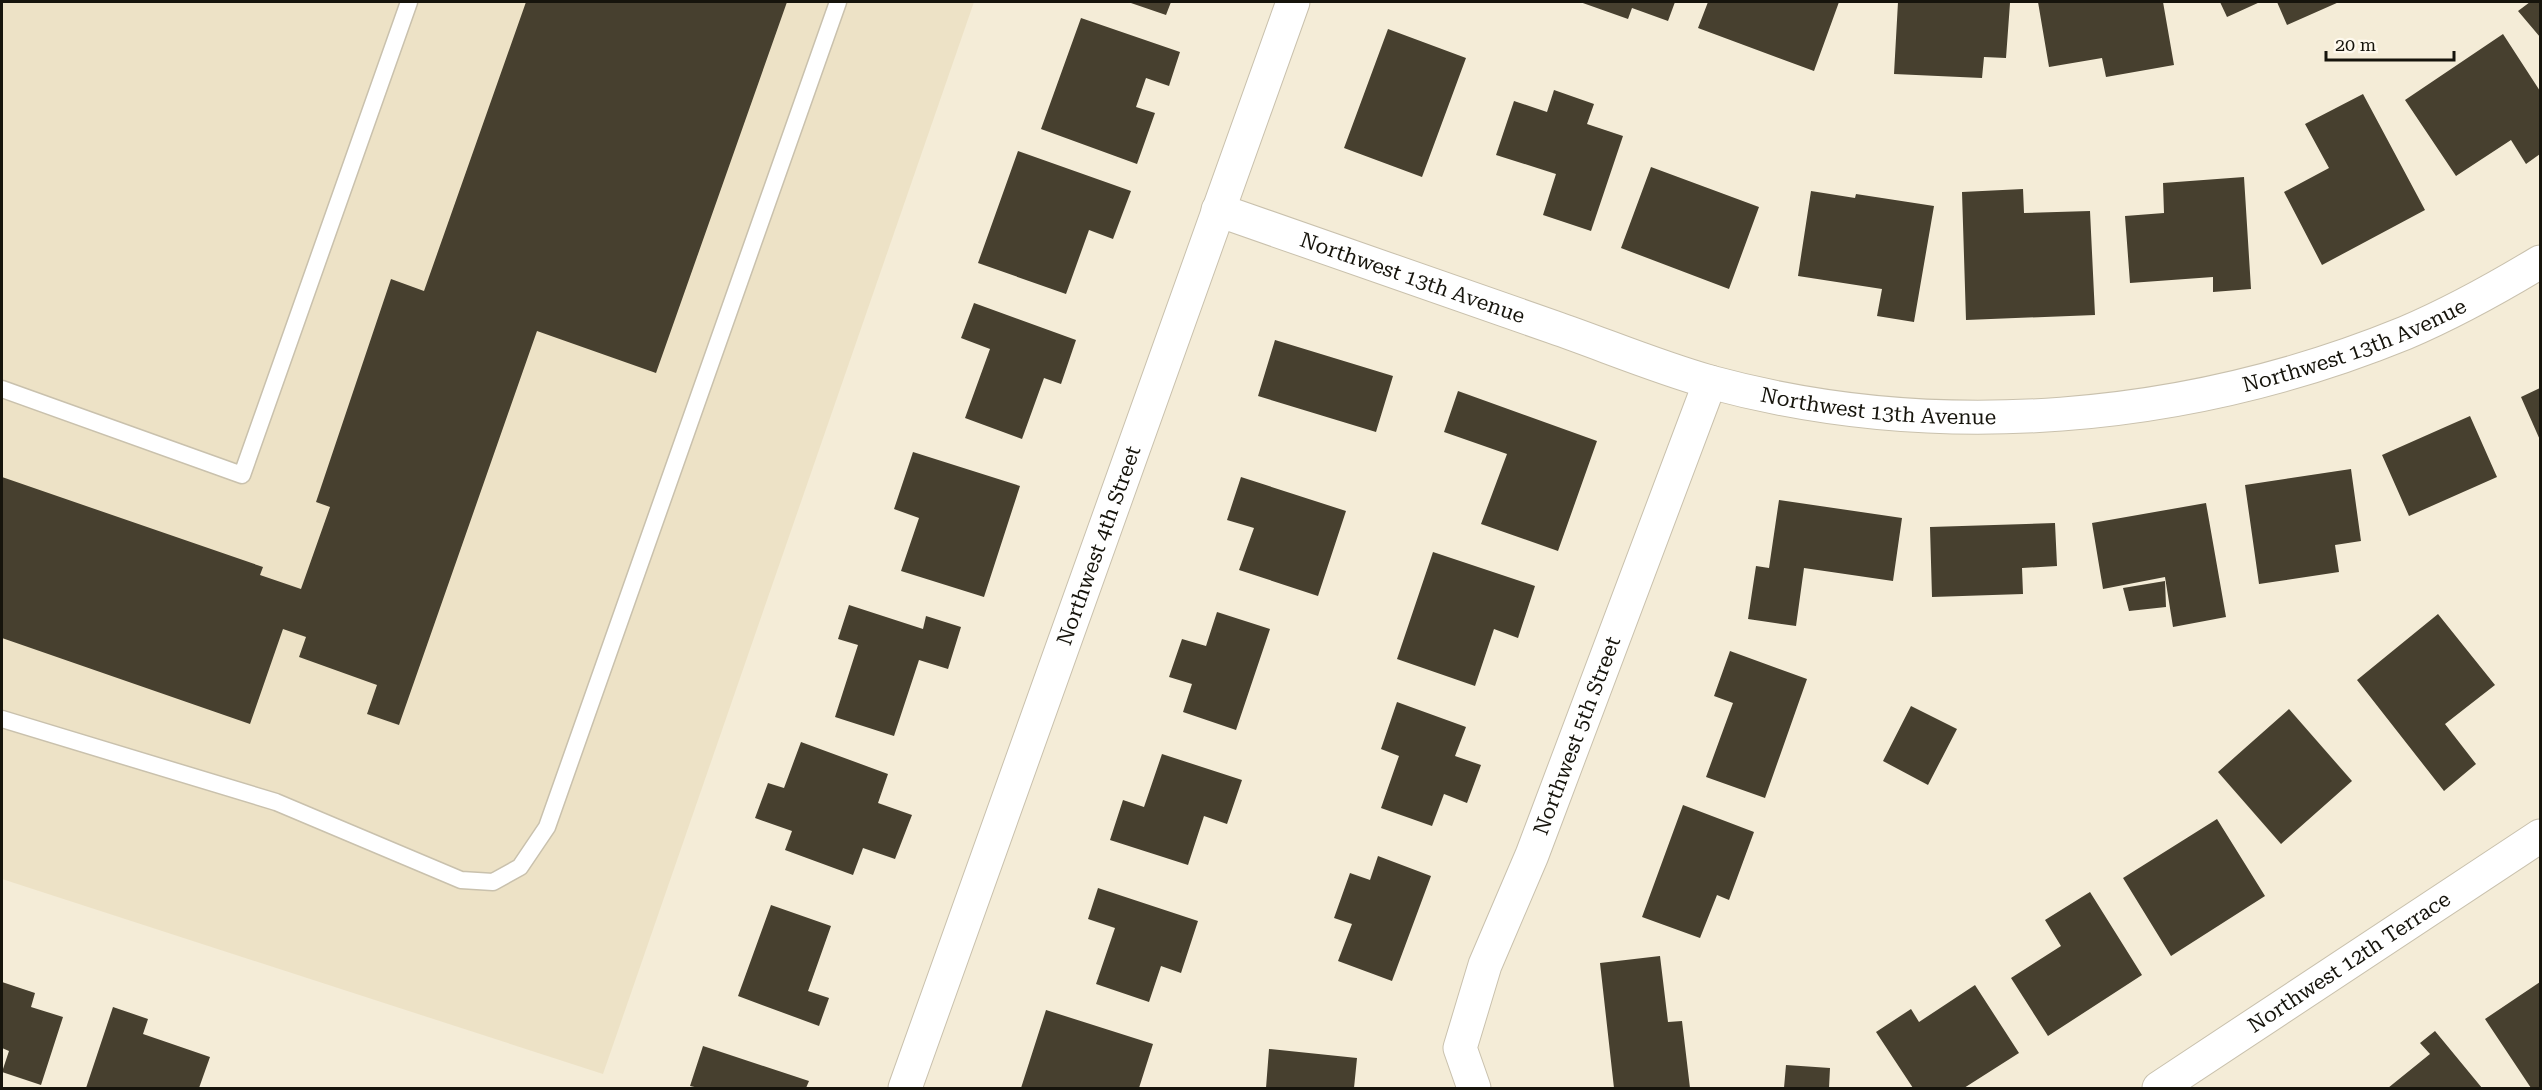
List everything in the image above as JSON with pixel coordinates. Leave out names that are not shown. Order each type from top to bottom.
[{"type":"street","name":"Northwest 4th Street","points":[[905,1089],[1293,2]]},
{"type":"street","name":"Northwest 13th Avenue","points":[[1218,210],[1710,382],[1850,409],[1953,417],[2043,416],[2133,407],[2185,399],[2322,364],[2407,332],[2489,292],[2541,262]]},
{"type":"street","name":"Northwest 5th Street","points":[[1474,1089],[1460,1048],[1485,965],[1532,855],[1710,382]]},
{"type":"street","name":"Northwest 12th Terrace","points":[[2159,1089],[2541,836]]},
{"type":"lane","points":[[2,389],[242,475],[409,2]]},
{"type":"lane","points":[[2,719],[276,802],[461,880],[493,882],[520,867],[547,827],[838,2]]},
{"type":"shaded area","points":[[2,2],[974,2],[603,1074],[2,879]]},
{"type":"building","points":[[526,2],[787,2],[656,373],[537,331],[399,725],[367,714],[377,685],[299,657],[306,637],[283,629],[250,724],[2,638],[2,477],[263,567],[260,575],[301,589],[330,507],[316,502],[391,279],[424,291]]},
{"type":"building","points":[[1128,2],[1171,2],[1166,15]]},
{"type":"building","points":[[1580,2],[1675,2],[1668,21],[1632,8],[1628,19]]},
{"type":"building","points":[[1708,2],[1839,2],[1814,71],[1698,28]]},
{"type":"building","points":[[1898,2],[2010,3],[2006,58],[1984,57],[1982,78],[1894,74]]},
{"type":"building","points":[[2038,2],[2163,2],[2174,65],[2106,77],[2102,58],[2049,67]]},
{"type":"building","points":[[2220,2],[2260,2],[2227,17]]},
{"type":"building","points":[[2277,2],[2339,2],[2287,25]]},
{"type":"building","points":[[2530,2],[2540,2],[2540,37],[2518,11]]},
{"type":"building","points":[[1081,18],[1180,52],[1169,86],[1146,78],[1136,107],[1155,113],[1137,164],[1041,129]]},
{"type":"building","points":[[1388,29],[1466,58],[1422,177],[1344,148]]},
{"type":"building","points":[[2503,34],[2540,91],[2540,154],[2526,164],[2511,140],[2456,176],[2405,100]]},
{"type":"building","points":[[1554,90],[1594,104],[1587,124],[1623,136],[1591,231],[1543,215],[1556,174],[1496,155],[1514,101],[1547,112]]},
{"type":"building","points":[[2363,94],[2425,210],[2322,265],[2284,192],[2329,168],[2305,124]]},
{"type":"building","points":[[1018,151],[1131,191],[1113,239],[1089,230],[1066,294],[978,263]]},
{"type":"building","points":[[1651,167],[1759,207],[1729,289],[1621,248]]},
{"type":"building","points":[[2244,177],[2251,289],[2213,292],[2213,277],[2130,283],[2125,216],[2164,213],[2163,183]]},
{"type":"building","points":[[2023,189],[2024,213],[2090,211],[2095,315],[1966,320],[1962,192]]},
{"type":"building","points":[[1811,191],[1855,198],[1856,194],[1934,206],[1914,322],[1877,316],[1882,289],[1798,276]]},
{"type":"building","points":[[974,303],[1076,340],[1061,384],[1044,378],[1022,439],[965,418],[990,349],[961,338]]},
{"type":"building","points":[[1275,340],[1393,376],[1376,432],[1258,396]]},
{"type":"building","points":[[2540,388],[2540,440],[2521,397]]},
{"type":"building","points":[[1458,391],[1597,441],[1558,551],[1481,524],[1507,454],[1444,432]]},
{"type":"building","points":[[2470,416],[2497,477],[2409,516],[2382,455]]},
{"type":"building","points":[[913,452],[1020,486],[984,597],[901,571],[919,518],[894,509]]},
{"type":"building","points":[[2351,469],[2361,541],[2335,545],[2339,572],[2259,584],[2245,485]]},
{"type":"building","points":[[1241,477],[1346,511],[1318,596],[1239,570],[1254,528],[1227,520]]},
{"type":"building","points":[[1779,500],[1902,518],[1893,581],[1804,568],[1796,626],[1748,619],[1756,566],[1769,568]]},
{"type":"building","points":[[2206,503],[2226,617],[2173,627],[2165,577],[2103,589],[2092,523]]},
{"type":"building","points":[[2055,523],[2057,566],[2022,568],[2023,594],[1932,597],[1930,527]]},
{"type":"building","points":[[1433,552],[1535,586],[1518,638],[1494,629],[1475,686],[1397,659]]},
{"type":"building","points":[[2165,581],[2166,607],[2129,611],[2123,588]]},
{"type":"building","points":[[849,605],[923,629],[926,616],[961,627],[948,669],[919,660],[894,736],[835,717],[858,645],[838,639]]},
{"type":"building","points":[[1217,612],[1270,629],[1236,730],[1183,712],[1192,684],[1169,677],[1182,639],[1206,646]]},
{"type":"building","points":[[2438,614],[2495,685],[2445,724],[2476,764],[2444,791],[2357,680]]},
{"type":"building","points":[[1730,651],[1807,679],[1765,798],[1706,777],[1733,703],[1714,696]]},
{"type":"building","points":[[1397,702],[1466,727],[1455,756],[1481,765],[1467,803],[1444,794],[1432,826],[1381,808],[1399,756],[1381,749]]},
{"type":"building","points":[[1911,706],[1957,729],[1928,785],[1883,761]]},
{"type":"building","points":[[2289,709],[2352,781],[2281,844],[2218,772]]},
{"type":"building","points":[[801,742],[888,774],[878,803],[912,815],[895,859],[863,848],[853,875],[785,850],[792,831],[755,818],[768,783],[784,788]]},
{"type":"building","points":[[1162,754],[1242,780],[1227,824],[1204,816],[1188,865],[1110,840],[1123,800],[1144,807]]},
{"type":"building","points":[[1683,805],[1754,832],[1729,900],[1717,895],[1700,938],[1642,917]]},
{"type":"building","points":[[2217,819],[2265,896],[2171,956],[2123,878]]},
{"type":"building","points":[[1378,856],[1431,876],[1392,981],[1338,961],[1352,924],[1334,918],[1350,873],[1370,880]]},
{"type":"building","points":[[1098,888],[1198,921],[1181,973],[1161,966],[1149,1002],[1096,984],[1115,928],[1088,919]]},
{"type":"building","points":[[2090,892],[2142,975],[2048,1036],[2011,978],[2061,946],[2045,920]]},
{"type":"building","points":[[771,905],[831,926],[808,991],[829,998],[819,1026],[738,996]]},
{"type":"building","points":[[1660,956],[1668,1022],[1682,1021],[1690,1088],[1614,1088],[1600,963]]},
{"type":"building","points":[[2,982],[35,993],[31,1007],[63,1017],[41,1085],[2,1072],[9,1051],[2,1048]]},
{"type":"building","points":[[2540,982],[2540,1088],[2531,1088],[2485,1019]]},
{"type":"building","points":[[1975,985],[2019,1053],[1964,1088],[1913,1088],[1876,1032],[1911,1009],[1919,1022]]},
{"type":"building","points":[[113,1007],[148,1019],[143,1034],[210,1057],[199,1088],[86,1088]]},
{"type":"building","points":[[1046,1010],[1153,1044],[1139,1088],[1021,1088]]},
{"type":"building","points":[[2435,1031],[2482,1088],[2388,1088],[2430,1054],[2420,1043]]},
{"type":"building","points":[[703,1046],[809,1081],[806,1088],[699,1088],[690,1086]]},
{"type":"building","points":[[1269,1049],[1357,1058],[1354,1088],[1266,1088]]},
{"type":"building","points":[[1786,1065],[1830,1068],[1829,1088],[1784,1088]]}]
